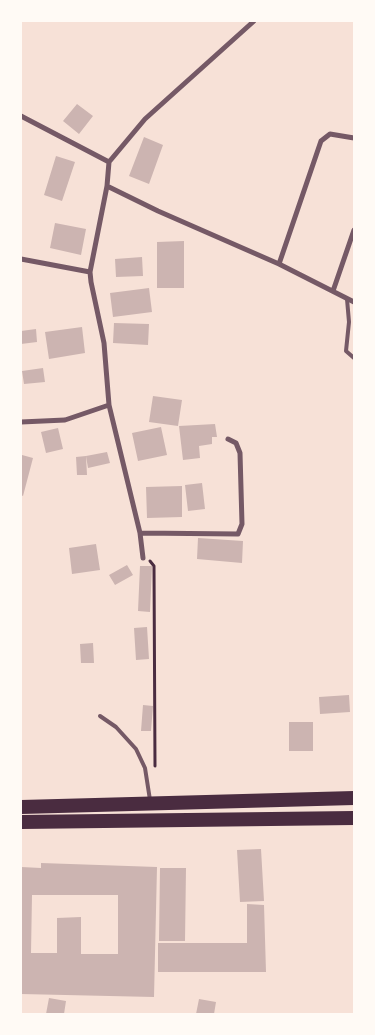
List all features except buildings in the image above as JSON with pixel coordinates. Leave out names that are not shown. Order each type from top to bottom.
[{"type":"highway","points":[[21,807],[150,802],[354,798]]},
{"type":"highway","points":[[182,802],[183,819]]},
{"type":"highway","points":[[86,804],[86,821]]},
{"type":"highway","points":[[21,822],[354,818]]},
{"type":"street","points":[[143,558],[140,533],[109,405],[104,343],[90,272],[107,186],[109,162],[145,119],[254,21]]},
{"type":"street","points":[[21,116],[109,162]]},
{"type":"street","points":[[279,264],[321,141],[330,134],[354,138]]},
{"type":"street","points":[[107,186],[158,211],[279,264],[354,302]]},
{"type":"street","points":[[333,291],[354,230]]},
{"type":"street","points":[[21,259],[90,272]]},
{"type":"street","points":[[21,422],[65,420],[109,405]]},
{"type":"street","points":[[140,533],[238,534],[242,524],[240,453],[236,443],[228,439]]},
{"type":"lane","points":[[347,298],[349,322],[346,351],[354,358]]},
{"type":"lane","points":[[100,716],[116,727],[136,749],[145,768],[150,802]]},
{"type":"path","points":[[143,558],[154,566],[155,774]]}]
